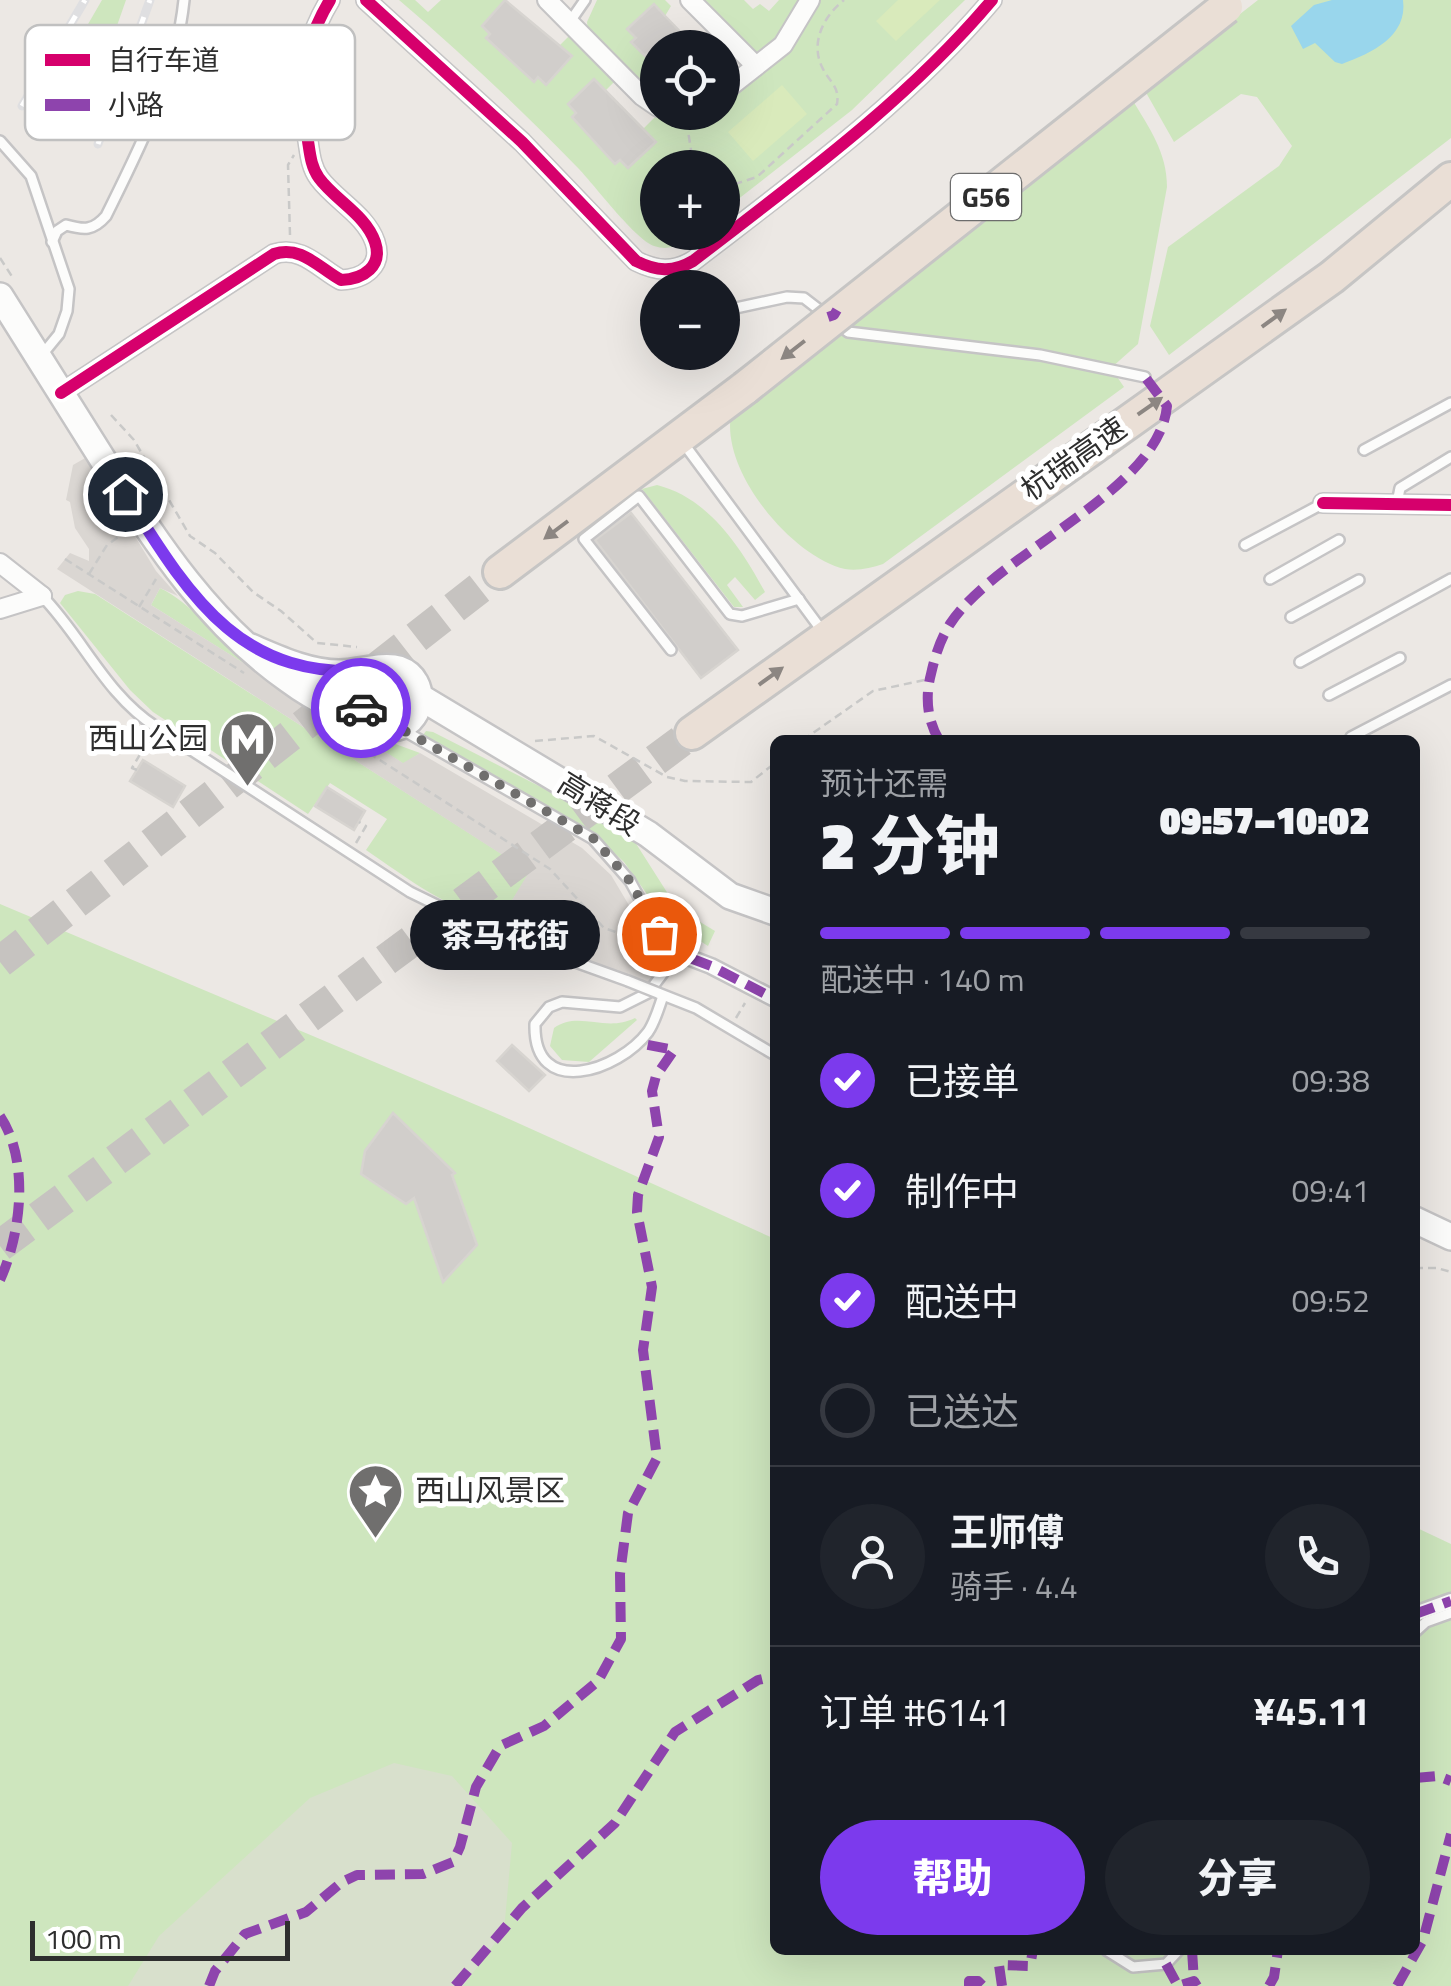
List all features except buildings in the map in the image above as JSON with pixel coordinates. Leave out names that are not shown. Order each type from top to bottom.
[{"type":"highway","name":"G56","points":[[500,572],[745,388],[1233,0]]},
{"type":"highway","name":"杭瑞高速","points":[[692,733],[1332,277],[1451,179]]},
{"type":"highway","points":[[1332,277],[1451,204]]},
{"type":"main road","points":[[10,291],[40,358],[171,565],[208,609],[289,680],[339,711],[369,720]]},
{"type":"main road","points":[[246,645],[317,670],[336,673],[373,662],[406,672],[420,697],[414,716],[397,727],[377,726],[362,713],[359,694],[373,662]]},
{"type":"main road","name":"高蒋段","points":[[420,697],[648,834],[721,890],[770,910]]},
{"type":"main road","points":[[1420,1222],[1451,1238]]},
{"type":"street","points":[[318,25],[330,0]]},
{"type":"street","points":[[366,0],[522,142],[636,261],[666,270],[693,261],[856,135],[960,38],[992,0]]},
{"type":"street","points":[[547,0],[640,94]]},
{"type":"street","points":[[690,0],[756,66]]},
{"type":"street","points":[[740,79],[782,45],[810,0]]},
{"type":"street","points":[[61,393],[274,254],[290,251],[342,280],[365,275],[374,266],[377,254],[368,228],[316,173],[308,140]]},
{"type":"street","points":[[1323,503],[1451,505]]},
{"type":"street","points":[[0,563],[42,596]]},
{"type":"street","points":[[0,610],[42,596]]},
{"type":"street","points":[[664,948],[711,966],[770,997]]},
{"type":"street","points":[[1420,1611],[1451,1600]]},
{"type":"lane","points":[[181,25],[184,0]]},
{"type":"lane","points":[[569,22],[586,0]]},
{"type":"lane","points":[[828,316],[1233,0]]},
{"type":"lane","points":[[52,242],[57,231],[66,225],[84,230],[96,228],[106,216],[144,140]]},
{"type":"lane","points":[[0,141],[31,176],[69,289],[67,312],[59,334],[40,358]]},
{"type":"lane","points":[[740,308],[787,297],[804,298],[848,332],[1040,354],[1146,377]]},
{"type":"lane","points":[[1364,450],[1451,403]]},
{"type":"lane","points":[[679,438],[826,636]]},
{"type":"lane","points":[[1397,503],[1400,488],[1451,458]]},
{"type":"lane","points":[[671,650],[584,539],[639,496],[730,614],[742,616],[798,599]]},
{"type":"lane","points":[[1245,545],[1323,503]]},
{"type":"lane","points":[[1270,579],[1339,540]]},
{"type":"lane","points":[[1300,662],[1451,579]]},
{"type":"lane","points":[[1291,617],[1359,580]]},
{"type":"lane","points":[[42,596],[58,612],[113,689],[156,727],[410,892],[457,917],[661,994],[770,1051]]},
{"type":"lane","points":[[1329,695],[1400,658]]},
{"type":"lane","points":[[1355,735],[1451,684]]},
{"type":"lane","points":[[397,727],[593,838],[630,881],[664,948],[663,974],[648,993],[620,1007],[575,1000],[550,1007],[535,1024],[536,1045],[542,1057],[552,1067],[566,1072],[595,1068],[638,1043],[650,1030],[661,994]]},
{"type":"lane","points":[[1420,1627],[1451,1614]]},
{"type":"lane","points":[[1114,1955],[1133,1967],[1166,1964],[1174,1955]]},
{"type":"path","points":[[740,182],[757,177],[836,104],[838,92],[820,63],[818,44],[826,18],[844,0]]},
{"type":"path","points":[[288,174],[290,251]]},
{"type":"path","points":[[0,258],[10,291]]},
{"type":"path","points":[[110,416],[134,440],[190,536],[311,638],[331,646],[353,644],[373,662]]},
{"type":"path","points":[[88,574],[108,546]]},
{"type":"path","points":[[65,559],[254,680]]},
{"type":"path","points":[[140,607],[159,574]]},
{"type":"path","points":[[810,735],[873,691],[929,679]]},
{"type":"path","points":[[136,770],[132,768],[156,727]]},
{"type":"path","points":[[336,732],[550,869],[604,928],[664,948]]},
{"type":"path","points":[[517,755],[530,740],[594,736],[667,777],[738,784],[751,782],[770,767]]},
{"type":"path","points":[[350,853],[366,826],[359,822]]},
{"type":"path","points":[[730,1028],[754,988]]},
{"type":"path","points":[[1420,1268],[1451,1272]]},
{"type":"green space","points":[[102,0],[126,0],[117,25],[88,25]]},
{"type":"green space","points":[[399,0],[415,0],[428,12],[441,0],[505,0],[482,26],[522,61],[517,67],[533,81],[538,77],[546,84],[572,57],[560,45],[571,34],[615,81],[606,90],[594,79],[568,104],[576,113],[572,117],[585,131],[605,143],[600,149],[615,164],[620,160],[628,168],[640,156],[640,237],[536,125]]},
{"type":"green space","points":[[597,0],[665,0],[671,6],[665,16],[654,4],[628,29],[636,38],[632,43],[640,52],[640,84],[588,31],[587,22]]},
{"type":"green space","points":[[697,0],[744,0],[753,9],[760,4],[769,11],[779,0],[802,0],[788,28],[763,52],[749,50],[740,41],[740,30],[728,30]]},
{"type":"green space","points":[[817,0],[965,0],[852,110],[740,198],[740,150],[647,150],[655,142],[644,130],[740,130],[740,89],[785,53]]},
{"type":"green space","points":[[898,0],[940,0],[896,41],[876,21]]},
{"type":"green space","points":[[1258,0],[1451,0],[1451,138],[1169,355],[1150,326],[1168,247],[1279,166],[1292,146],[1257,97],[1241,94],[1174,142],[1144,89]]},
{"type":"green space","points":[[782,85],[807,114],[753,161],[728,132],[740,130],[740,122]]},
{"type":"green space","points":[[1132,99],[1160,151],[1167,187],[1138,344],[1111,368],[1124,387],[883,564],[845,569],[802,547],[763,506],[747,482],[730,433],[732,410]]},
{"type":"green space","points":[[657,485],[676,492],[708,513],[734,542],[765,592],[755,600],[735,577],[727,585],[743,607],[734,607],[642,489]]},
{"type":"green space","points":[[160,588],[182,602],[242,658],[283,687],[350,724],[420,753],[404,764],[151,605]]},
{"type":"green space","points":[[78,591],[95,594],[530,872],[500,920],[447,902],[366,850],[387,819],[330,783],[308,814],[153,712],[130,690],[60,603],[65,595]]},
{"type":"green space","points":[[388,678],[402,684],[408,698],[402,712],[388,718],[374,712],[368,698],[374,684]]},
{"type":"green space","points":[[426,731],[596,815],[635,842],[677,908],[715,931],[708,946],[664,918],[624,862],[599,839],[426,741]]},
{"type":"green space","points":[[0,904],[500,1115],[770,1237],[770,1955],[1420,1955],[1420,1529],[1451,1544],[1451,1986],[0,1986]]},
{"type":"green space","points":[[635,1018],[589,1062],[562,1060],[550,1046],[554,1028],[563,1023],[613,1023]]},
{"type":"green space","points":[[394,1763],[452,1776],[512,1843],[504,1931],[463,1986],[128,1986],[159,1936],[310,1798]]},
{"type":"shaded area","points":[[87,457],[156,571],[178,596],[160,588],[151,605],[403,763],[420,753],[582,848],[611,875],[652,944],[658,962],[653,984],[581,961],[500,920],[529,872],[57,569],[70,553],[89,561],[89,549],[75,528],[70,502],[66,500],[73,465]]},
{"type":"water","points":[[1332,0],[1403,0],[1403,13],[1400,24],[1386,41],[1342,64],[1315,43],[1303,49],[1291,26],[1314,5]]},
{"type":"tunnel","points":[[0,962],[500,572]]},
{"type":"tunnel","points":[[0,1246],[692,733]]},
{"type":"railway","points":[[70,25],[85,0]]},
{"type":"railway","points":[[141,25],[150,0]]},
{"type":"railway","points":[[22,106],[25,101]]},
{"type":"railway","points":[[98,144],[99,140]]},
{"type":"marked path","points":[[828,317],[837,310]]},
{"type":"marked path","points":[[936,735],[928,708],[928,691],[946,630],[972,597],[1107,494],[1136,466],[1157,437],[1167,406],[1145,377]]},
{"type":"marked path","points":[[664,948],[711,966],[770,996]]},
{"type":"marked path","points":[[209,1986],[215,1971],[245,1934],[306,1912],[342,1882],[357,1875],[423,1874],[453,1862],[476,1787],[500,1746],[544,1726],[598,1681],[621,1639],[620,1574],[628,1513],[657,1458],[643,1350],[652,1287],[637,1212],[638,1195],[659,1137],[652,1091],[656,1076],[674,1050],[638,1043]]},
{"type":"marked path","points":[[0,1116],[16,1154],[19,1176],[17,1220],[0,1280]]},
{"type":"marked path","points":[[1420,1612],[1451,1601]]},
{"type":"marked path","points":[[455,1986],[522,1908],[615,1823],[675,1732],[758,1680],[770,1677]]},
{"type":"marked path","points":[[1420,1778],[1438,1776],[1451,1781]]},
{"type":"marked path","points":[[1420,1945],[1451,1834]]},
{"type":"marked path","points":[[1002,1986],[999,1965],[1030,1966],[1032,1955]]},
{"type":"marked path","points":[[1192,1955],[1194,1981]]},
{"type":"marked path","points":[[1269,1986],[1277,1955]]},
{"type":"marked path","points":[[1397,1986],[1415,1955]]},
{"type":"marked path","points":[[1166,1964],[1178,1986],[1194,1981],[1197,1986]]},
{"type":"marked path","points":[[969,1986],[969,1981],[978,1981],[983,1986]]},
{"type":"cycle path","points":[[318,25],[330,0]]},
{"type":"cycle path","points":[[366,0],[522,142],[636,261],[664,269],[693,261],[850,138],[924,72],[992,0]]},
{"type":"cycle path","points":[[61,393],[274,254],[301,255],[341,280],[370,270],[377,250],[371,232],[316,174],[308,140]]},
{"type":"cycle path","points":[[1323,503],[1451,505]]},
{"type":"way so far","points":[[361,708],[377,726],[397,727],[593,838],[630,881],[659,934]]},
{"type":"place","name":"西山公园","points":[[247,788]]},
{"type":"place","name":"茶马花街","points":[[659,934]]},
{"type":"place","name":"西山风景区","points":[[376,1540]]},
{"type":"route","points":[[125,494],[171,565],[208,609],[246,645],[317,670],[376,670],[362,684],[361,708]]}]
